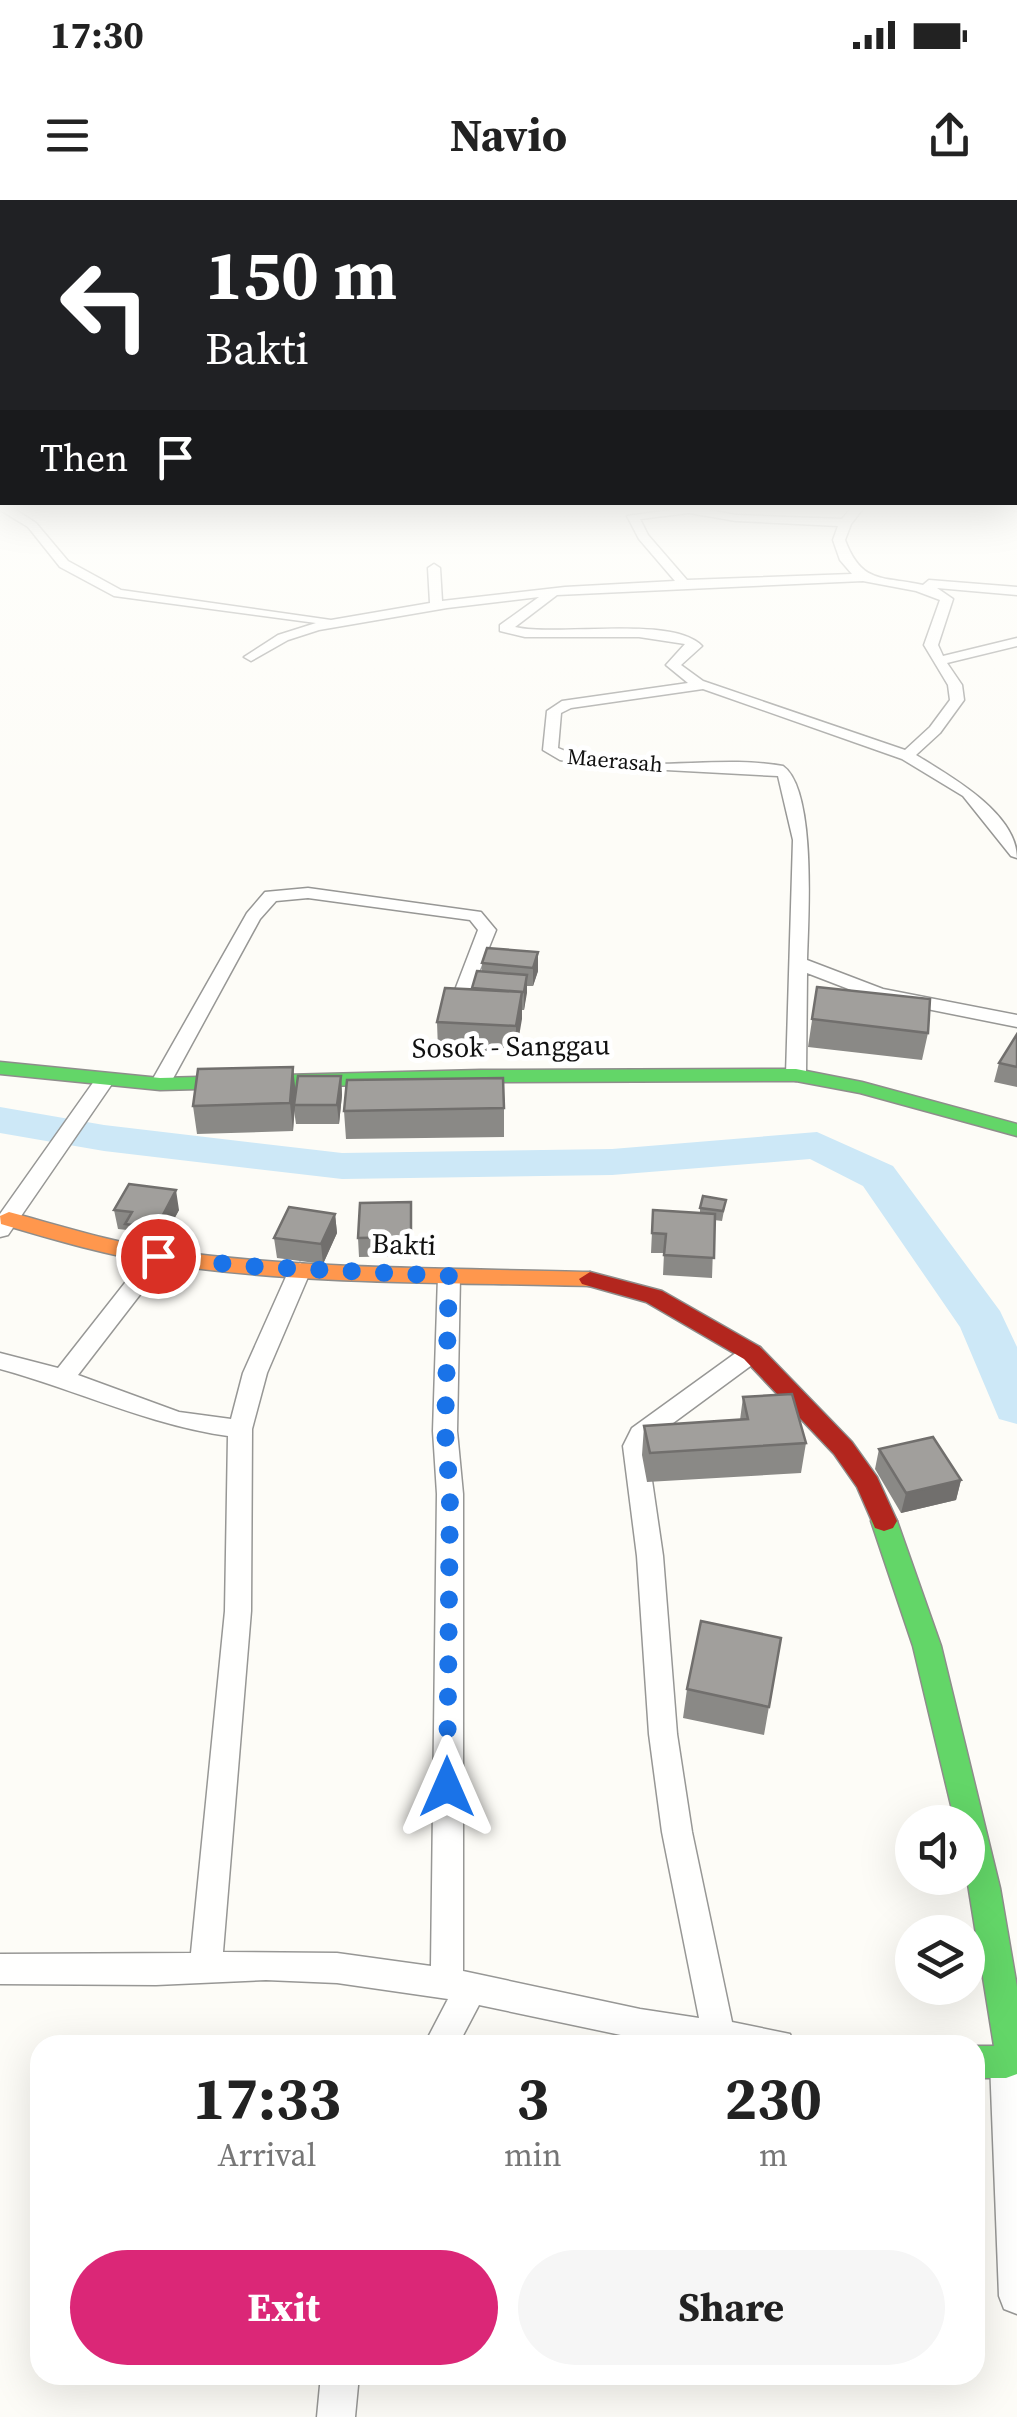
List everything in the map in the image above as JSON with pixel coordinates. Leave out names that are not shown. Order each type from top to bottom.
[{"type":"main road","name":"Sosok - Sanggau","points":[[0,1068],[160,1084],[796,1075],[862,1088],[1017,1130]]},
{"type":"main road","name":"Bakti","points":[[5,1224],[158,1256],[300,1270],[576,1277],[621,1283],[654,1296],[752,1353],[776,1374],[860,1472],[892,1541],[926,1646],[986,1888],[1012,2055],[990,2062]]},
{"type":"street","points":[[241,609],[333,621]]},
{"type":"street","points":[[252,657],[273,641],[333,621],[407,609]]},
{"type":"street","points":[[530,609],[505,628],[525,633],[639,633],[689,641],[695,646],[674,665],[699,686]]},
{"type":"street","points":[[907,756],[935,730],[957,700],[956,685],[931,645],[946,609]]},
{"type":"street","points":[[938,661],[1017,642]]},
{"type":"street","name":"Maerasah","points":[[796,1075],[800,840],[794,800],[782,771],[608,762],[557,755],[550,750],[555,708],[699,686],[755,700],[907,756],[968,794],[1017,854]]},
{"type":"street","points":[[160,1084],[253,916],[271,896],[308,893],[475,916],[484,922],[486,930],[459,1003]]},
{"type":"street","points":[[798,962],[878,994],[1017,1021]]},
{"type":"street","points":[[5,1224],[104,1081]]},
{"type":"street","points":[[63,1378],[158,1256]]},
{"type":"street","points":[[206,1966],[235,1648],[240,1429],[255,1373],[300,1270]]},
{"type":"street","points":[[443,2035],[459,1986],[450,1494],[445,1431],[449,1276]]},
{"type":"street","points":[[718,2035],[677,1832],[663,1734],[650,1556],[635,1446],[641,1434],[752,1353]]},
{"type":"street","points":[[0,1362],[63,1378],[178,1420],[240,1429]]},
{"type":"street","points":[[0,1969],[337,1968],[459,1986],[701,2035]]},
{"type":"street","points":[[990,2062],[1017,2296]]},
{"type":"street","points":[[336,2417],[339,2385]]},
{"type":"building","points":[[487,948],[538,952],[533,968],[482,963]]},
{"type":"building","points":[[477,971],[527,975],[524,992],[472,988]]},
{"type":"building","points":[[817,987],[930,999],[928,1033],[812,1019]]},
{"type":"building","points":[[445,988],[522,992],[516,1026],[437,1022]]},
{"type":"building","points":[[1017,1034],[1017,1067],[999,1063]]},
{"type":"building","points":[[293,1067],[290,1103],[193,1106],[198,1069]]},
{"type":"building","points":[[298,1076],[341,1076],[337,1105],[294,1105]]},
{"type":"building","points":[[503,1078],[504,1108],[344,1111],[347,1080]]},
{"type":"building","points":[[129,1184],[176,1190],[156,1228],[125,1224],[132,1212],[114,1210]]},
{"type":"building","points":[[703,1196],[726,1200],[723,1211],[700,1208]]},
{"type":"building","points":[[411,1202],[411,1237],[358,1238],[360,1203]]},
{"type":"building","points":[[289,1207],[335,1214],[321,1244],[274,1238]]},
{"type":"building","points":[[653,1210],[715,1214],[714,1258],[664,1255],[666,1234],[652,1233]]},
{"type":"building","points":[[792,1394],[806,1443],[650,1453],[644,1426],[748,1419],[743,1397]]},
{"type":"building","points":[[933,1437],[961,1480],[906,1493],[879,1449]]},
{"type":"building","points":[[701,1621],[781,1638],[769,1707],[687,1689]]},
{"type":"waterway","points":[[0,1120],[104,1138],[342,1166],[612,1162],[817,1145],[878,1176],[983,1323],[1017,1406]]},
{"type":"traffic: fast","points":[[0,1068],[160,1084],[481,1076],[796,1075],[862,1088],[1017,1130]]},
{"type":"traffic: fast","points":[[884,1521],[927,1646],[985,1888],[1012,2055],[1006,2062],[985,2062]]},
{"type":"traffic: slow","points":[[9,1219],[120,1249],[187,1260],[338,1271],[590,1279]]},
{"type":"traffic: jam","points":[[590,1279],[654,1296],[752,1353],[843,1448],[868,1484],[884,1521]]},
{"type":"route","points":[[158,1256],[245,1266],[449,1276],[445,1379],[450,1494],[447,1787]]}]
